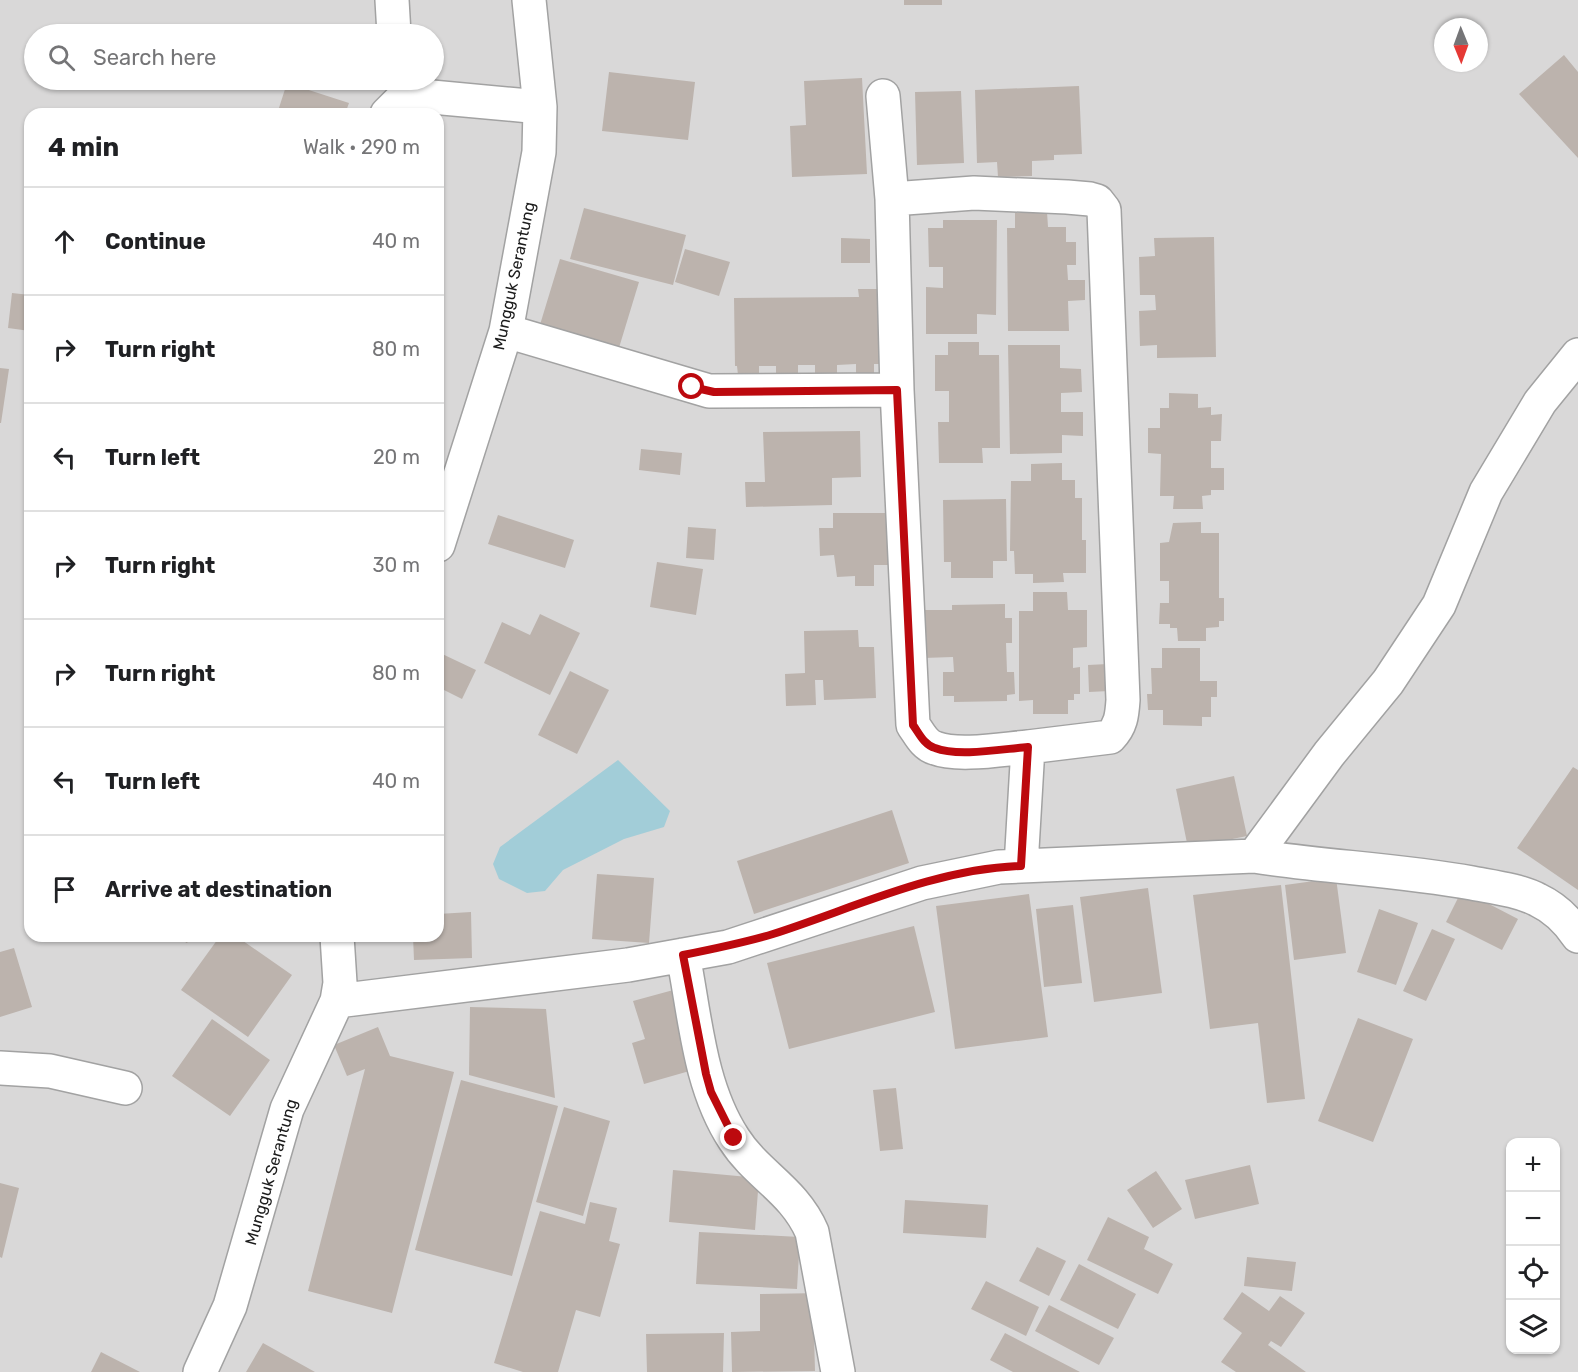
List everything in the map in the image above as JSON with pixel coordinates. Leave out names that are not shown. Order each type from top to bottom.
[{"type":"street","points":[[392,0],[393,24]]},
{"type":"street","name":"Mungguk Serantung","points":[[444,526],[506,331],[539,152],[540,107],[529,0]]},
{"type":"street","points":[[394,98],[421,96],[540,107]]},
{"type":"street","points":[[883,96],[892,199],[897,390],[913,725],[925,742],[934,748],[951,752],[1028,747],[1110,737],[1118,729],[1123,700],[1104,210],[1097,201],[1067,197],[974,193],[892,199]]},
{"type":"street","points":[[506,331],[709,391],[897,390]]},
{"type":"street","points":[[1254,856],[1329,754],[1388,682],[1439,605],[1486,492],[1540,402],[1578,355]]},
{"type":"street","points":[[1021,866],[1028,747]]},
{"type":"street","points":[[337,1001],[628,965],[728,946],[922,883],[999,867],[1254,856],[1310,865],[1436,877],[1491,886],[1537,899],[1567,921],[1578,936]]},
{"type":"street","name":"Mungguk Serantung","points":[[200,1372],[230,1306],[287,1109],[337,1001],[340,983],[337,942]]},
{"type":"street","points":[[683,955],[706,1074],[722,1116],[734,1138],[752,1162],[803,1212],[812,1232],[838,1372]]},
{"type":"street","points":[[0,1068],[50,1071],[125,1088]]},
{"type":"shaded area","points":[[0,0],[1578,0],[1578,1372],[0,1372]]},
{"type":"water","points":[[618,760],[670,811],[664,827],[624,839],[563,870],[545,891],[527,893],[499,879],[493,864],[500,847]]},
{"type":"building","points":[[904,0],[942,0],[942,5],[904,5]]},
{"type":"building","points":[[1564,55],[1578,72],[1578,158],[1519,94]]},
{"type":"building","points":[[609,72],[695,82],[688,140],[602,131]]},
{"type":"building","points":[[862,78],[867,174],[792,177],[790,126],[806,125],[804,81]]},
{"type":"building","points":[[1079,86],[1082,154],[1054,155],[1054,160],[1032,161],[1032,176],[998,177],[997,162],[977,163],[975,90]]},
{"type":"building","points":[[285,90],[309,90],[349,103],[347,108],[279,108]]},
{"type":"building","points":[[961,91],[964,163],[917,165],[915,92]]},
{"type":"building","points":[[584,208],[686,235],[673,285],[570,259]]},
{"type":"building","points":[[1047,212],[1048,227],[1066,227],[1066,242],[1076,242],[1076,265],[1067,265],[1068,280],[1085,280],[1085,300],[1068,301],[1069,331],[1008,331],[1007,228],[1015,228],[1015,213]]},
{"type":"building","points":[[943,220],[997,220],[996,315],[977,314],[977,334],[926,334],[926,287],[943,288],[943,267],[929,267],[928,228],[943,228]]},
{"type":"building","points":[[1214,237],[1216,357],[1157,358],[1157,345],[1140,346],[1139,311],[1156,310],[1155,295],[1140,295],[1139,257],[1155,256],[1154,238]]},
{"type":"building","points":[[841,238],[870,239],[870,263],[841,263]]},
{"type":"building","points":[[685,249],[730,262],[719,296],[675,282]]},
{"type":"building","points":[[560,259],[639,282],[618,351],[539,328]]},
{"type":"building","points":[[858,289],[888,289],[889,364],[874,364],[874,374],[856,374],[856,364],[837,365],[837,374],[815,375],[815,365],[798,365],[798,373],[776,374],[776,366],[759,366],[759,375],[738,375],[737,366],[735,366],[734,298],[859,297]]},
{"type":"building","points":[[12,293],[24,294],[24,330],[8,328]]},
{"type":"building","points":[[948,342],[979,342],[979,355],[999,355],[1000,448],[982,448],[983,463],[939,463],[938,422],[949,422],[949,391],[935,391],[935,355],[948,355]]},
{"type":"building","points":[[1008,345],[1060,345],[1060,368],[1081,369],[1082,392],[1061,393],[1061,412],[1083,412],[1083,436],[1062,435],[1062,453],[1010,454]]},
{"type":"building","points":[[0,368],[9,369],[1,423],[0,423]]},
{"type":"building","points":[[1169,393],[1198,394],[1198,408],[1211,407],[1211,415],[1222,414],[1221,441],[1211,441],[1211,468],[1224,468],[1224,490],[1211,490],[1211,495],[1202,496],[1203,509],[1173,509],[1174,496],[1160,496],[1161,454],[1148,453],[1148,428],[1160,428],[1160,408],[1169,408]]},
{"type":"building","points":[[860,431],[861,477],[832,478],[832,505],[746,507],[745,482],[765,482],[763,432]]},
{"type":"building","points":[[641,449],[682,453],[680,475],[639,470]]},
{"type":"building","points":[[1062,463],[1062,480],[1075,480],[1075,498],[1082,498],[1082,540],[1086,540],[1086,573],[1063,573],[1064,582],[1033,583],[1033,574],[1015,574],[1014,551],[1010,551],[1011,481],[1031,481],[1031,464]]},
{"type":"building","points":[[1006,499],[1007,561],[993,561],[993,578],[951,578],[951,562],[944,562],[943,500]]},
{"type":"building","points":[[833,513],[887,513],[888,565],[874,565],[874,586],[855,586],[855,576],[837,577],[834,555],[820,556],[819,528],[833,528]]},
{"type":"building","points":[[498,515],[574,540],[565,568],[488,544]]},
{"type":"building","points":[[1201,522],[1201,533],[1219,533],[1219,598],[1224,598],[1224,621],[1219,621],[1219,627],[1206,628],[1206,641],[1178,641],[1177,628],[1170,628],[1170,624],[1159,624],[1160,603],[1169,603],[1169,581],[1160,581],[1160,543],[1169,542],[1173,523]]},
{"type":"building","points":[[688,527],[716,529],[714,560],[686,558]]},
{"type":"building","points":[[657,562],[703,569],[696,615],[650,607]]},
{"type":"building","points":[[1033,592],[1067,592],[1068,610],[1087,610],[1087,647],[1073,648],[1073,668],[1080,667],[1080,694],[1074,694],[1074,700],[1068,700],[1068,714],[1033,714],[1033,700],[1019,701],[1019,611],[1033,611]]},
{"type":"building","points":[[1005,604],[1005,618],[1012,618],[1012,643],[1006,643],[1007,672],[1014,672],[1015,694],[1007,695],[1007,701],[954,702],[954,696],[943,696],[943,672],[954,672],[953,657],[923,658],[922,610],[952,610],[952,605]]},
{"type":"building","points":[[540,614],[580,633],[550,695],[484,663],[502,622],[530,635]]},
{"type":"building","points":[[858,630],[859,647],[874,647],[876,698],[824,700],[823,680],[815,680],[816,705],[786,706],[785,674],[805,673],[804,631]]},
{"type":"building","points":[[1162,648],[1200,648],[1200,681],[1217,681],[1217,697],[1211,697],[1211,717],[1202,717],[1202,726],[1163,725],[1163,710],[1148,710],[1147,694],[1152,694],[1151,668],[1162,668]]},
{"type":"building","points":[[444,655],[476,670],[462,699],[444,690]]},
{"type":"building","points":[[1108,664],[1109,691],[1089,692],[1088,665]]},
{"type":"building","points":[[570,671],[609,690],[577,754],[538,735]]},
{"type":"building","points":[[1573,767],[1578,770],[1578,890],[1517,848]]},
{"type":"building","points":[[1234,776],[1247,836],[1188,848],[1176,789]]},
{"type":"building","points":[[892,810],[909,863],[754,914],[737,861]]},
{"type":"building","points":[[597,874],[654,878],[649,943],[592,939]]},
{"type":"building","points":[[1336,878],[1346,953],[1294,960],[1285,885]]},
{"type":"building","points":[[1281,885],[1305,1099],[1267,1103],[1258,1023],[1210,1029],[1193,895]]},
{"type":"building","points":[[1148,888],[1162,993],[1094,1002],[1080,897]]},
{"type":"building","points":[[1462,890],[1518,919],[1502,950],[1446,922]]},
{"type":"building","points":[[1029,894],[1048,1037],[955,1049],[936,906]]},
{"type":"building","points":[[1073,905],[1082,983],[1044,987],[1036,909]]},
{"type":"building","points":[[1379,909],[1418,923],[1396,985],[1357,972]]},
{"type":"building","points":[[471,912],[472,958],[414,960],[413,942],[444,942],[444,914]]},
{"type":"building","points":[[914,926],[935,1012],[789,1049],[767,963]]},
{"type":"building","points":[[1432,929],[1455,939],[1426,1001],[1403,991]]},
{"type":"building","points":[[216,942],[245,942],[292,975],[248,1037],[181,990]]},
{"type":"building","points":[[14,948],[32,1007],[0,1017],[0,952]]},
{"type":"building","points":[[677,989],[700,1068],[644,1084],[632,1043],[645,1039],[633,1001]]},
{"type":"building","points":[[470,1007],[546,1009],[555,1098],[469,1075]]},
{"type":"building","points":[[1358,1018],[1413,1039],[1373,1142],[1318,1121]]},
{"type":"building","points":[[212,1019],[270,1060],[230,1116],[172,1076]]},
{"type":"building","points":[[378,1027],[390,1056],[454,1072],[392,1313],[308,1291],[365,1069],[347,1076],[334,1045]]},
{"type":"building","points":[[461,1080],[558,1106],[512,1276],[415,1250]]},
{"type":"building","points":[[896,1088],[903,1149],[880,1151],[873,1090]]},
{"type":"building","points":[[564,1107],[610,1121],[583,1216],[536,1202]]},
{"type":"building","points":[[1250,1165],[1259,1204],[1195,1219],[1185,1180]]},
{"type":"building","points":[[673,1170],[759,1178],[755,1230],[669,1222]]},
{"type":"building","points":[[1156,1171],[1182,1209],[1153,1228],[1127,1190]]},
{"type":"building","points":[[0,1183],[19,1188],[2,1258],[0,1257]]},
{"type":"building","points":[[905,1200],[988,1205],[986,1238],[903,1233]]},
{"type":"building","points":[[590,1202],[617,1208],[609,1241],[620,1244],[600,1317],[576,1310],[558,1372],[523,1372],[494,1363],[540,1211],[585,1224]]},
{"type":"building","points":[[1108,1217],[1149,1237],[1144,1249],[1173,1264],[1158,1294],[1087,1260]]},
{"type":"building","points":[[699,1232],[800,1237],[797,1289],[696,1284]]},
{"type":"building","points":[[1037,1247],[1066,1261],[1049,1296],[1019,1281]]},
{"type":"building","points":[[1247,1257],[1296,1262],[1292,1291],[1244,1286]]},
{"type":"building","points":[[1079,1264],[1136,1294],[1118,1329],[1060,1300]]},
{"type":"building","points":[[986,1281],[1039,1307],[1026,1336],[971,1309]]},
{"type":"building","points":[[1242,1292],[1269,1311],[1280,1296],[1305,1313],[1281,1347],[1271,1341],[1268,1345],[1306,1372],[1236,1372],[1221,1362],[1242,1333],[1223,1319]]},
{"type":"building","points":[[822,1293],[822,1335],[814,1335],[815,1371],[732,1372],[731,1332],[760,1331],[760,1294]]},
{"type":"building","points":[[1049,1305],[1114,1338],[1099,1365],[1035,1331]]},
{"type":"building","points":[[724,1333],[723,1372],[647,1372],[646,1334]]},
{"type":"building","points":[[1005,1333],[1080,1372],[1013,1372],[990,1360]]},
{"type":"building","points":[[263,1343],[315,1372],[246,1372]]},
{"type":"building","points":[[101,1352],[140,1372],[91,1372]]},
{"type":"route","points":[[692,387],[714,392],[897,390],[913,725],[925,742],[934,748],[951,752],[1028,747],[1021,866],[964,873],[922,883],[773,933],[728,946],[683,955],[711,1092],[734,1138]]}]
